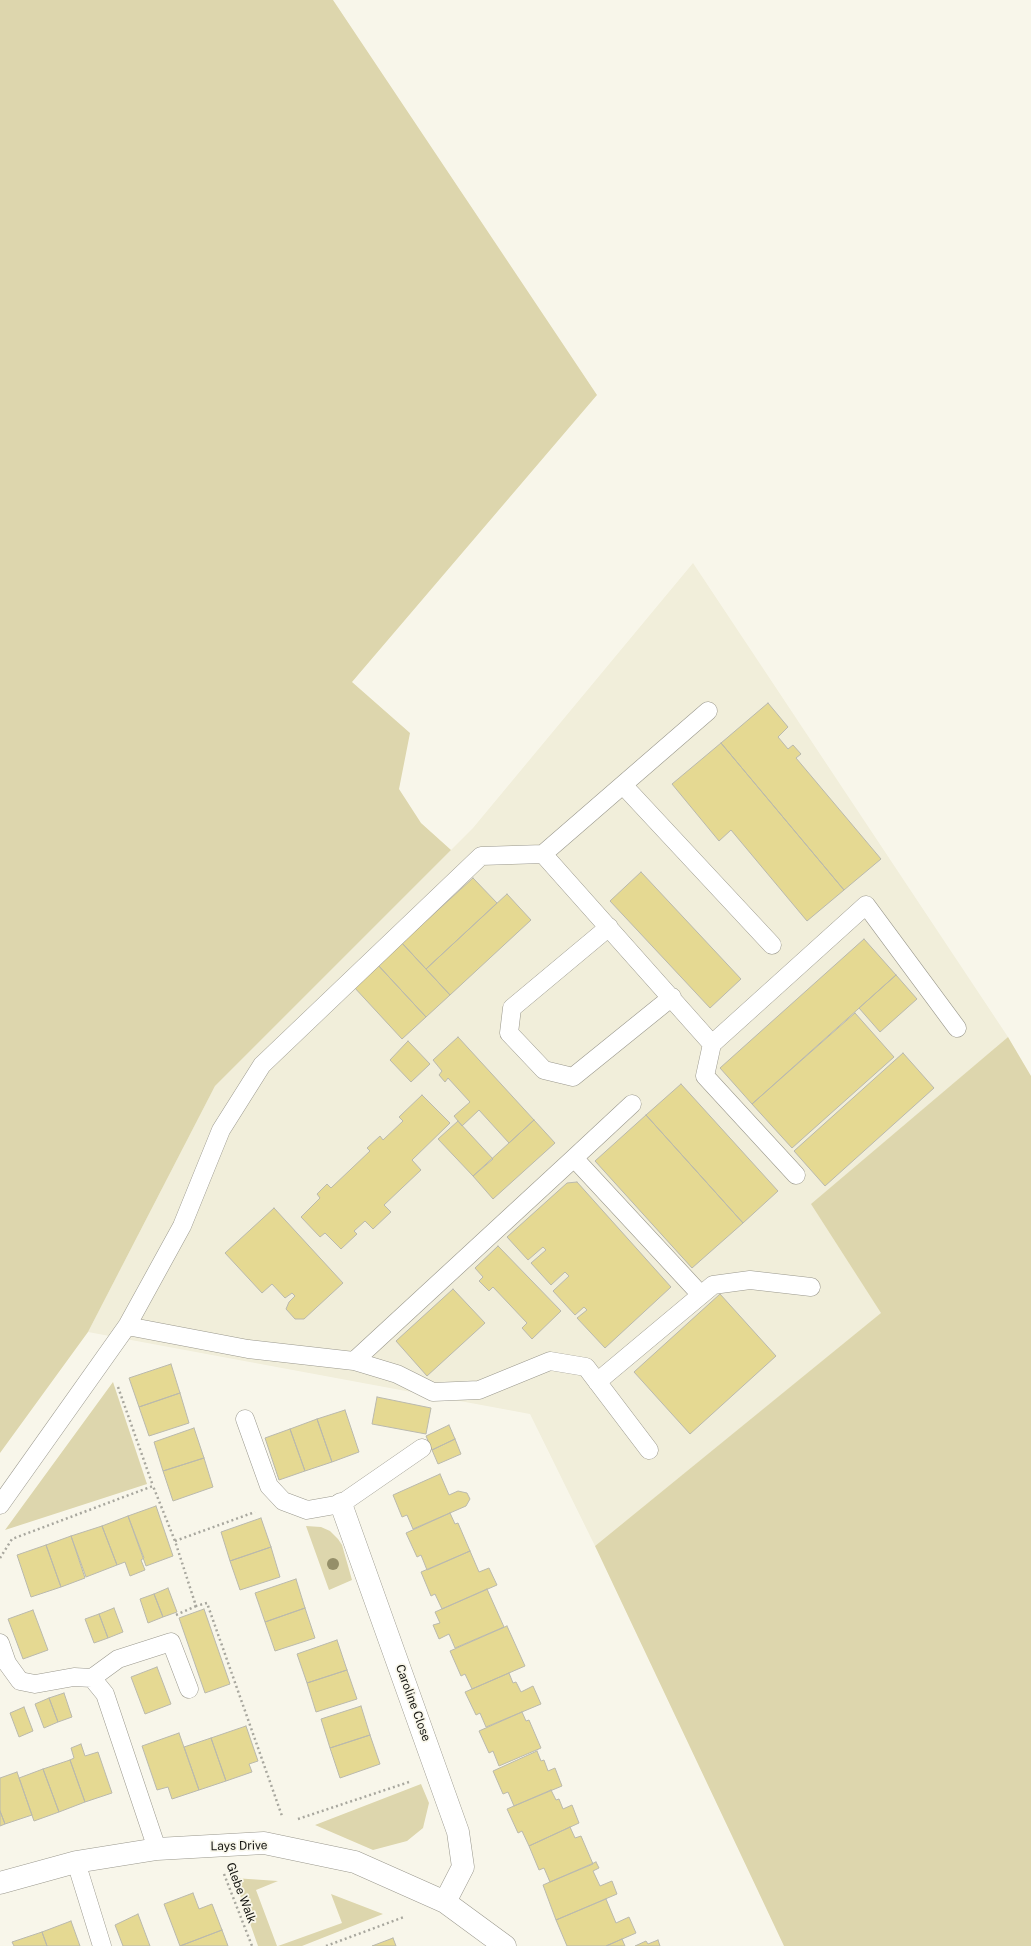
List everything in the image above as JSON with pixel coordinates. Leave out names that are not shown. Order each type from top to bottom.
[{"type":"street","name":"Caroline Close","points":[[341,1504],[458,1832],[463,1867],[445,1902]]},
{"type":"street","name":"Lays Drive","points":[[0,1883],[76,1862],[157,1849],[264,1843],[355,1862],[445,1902],[505,1946]]},
{"type":"lane","points":[[0,1505],[127,1326],[182,1226],[221,1130],[262,1065],[481,856],[543,854],[708,712]]},
{"type":"lane","points":[[623,785],[772,945]]},
{"type":"lane","points":[[543,854],[672,997],[712,1044]]},
{"type":"lane","points":[[796,1175],[706,1076],[712,1044],[866,905],[957,1028]]},
{"type":"lane","points":[[609,927],[512,1008],[509,1033],[544,1070],[573,1077],[672,997]]},
{"type":"lane","points":[[354,1361],[632,1104]]},
{"type":"lane","points":[[574,1158],[701,1295]]},
{"type":"lane","points":[[597,1382],[713,1285],[750,1280],[811,1287]]},
{"type":"lane","points":[[127,1326],[248,1349],[354,1361],[397,1374],[433,1392],[478,1390],[550,1361],[586,1367],[649,1450]]},
{"type":"lane","points":[[245,1419],[269,1486],[284,1501],[307,1510],[341,1504],[422,1448]]},
{"type":"lane","points":[[0,1643],[8,1663],[20,1681],[35,1684],[74,1676],[92,1678],[118,1659],[171,1642],[189,1689]]},
{"type":"lane","points":[[92,1678],[105,1694],[157,1849]]},
{"type":"lane","points":[[76,1862],[102,1946]]},
{"type":"path","points":[[116,1380],[153,1486]]},
{"type":"path","points":[[175,1542],[284,1501]]},
{"type":"path","points":[[291,1821],[438,1773]]},
{"type":"path","name":"Glebe Walk","points":[[213,1846],[252,1946]]},
{"type":"path","points":[[326,1946],[445,1902]]},
{"type":"shaded area","points":[[0,0],[333,0],[597,395],[352,682],[410,733],[399,789],[421,823],[451,850],[215,1086],[88,1332],[0,1453]]},
{"type":"shaded area","points":[[693,563],[1008,1037],[812,1204],[882,1313],[595,1546],[530,1414],[88,1332],[215,1086],[473,828]]},
{"type":"shaded area","points":[[1008,1037],[1031,1076],[1031,1946],[784,1946],[595,1546],[881,1313],[811,1204]]},
{"type":"shaded area","points":[[113,1382],[147,1484],[5,1530]]},
{"type":"shaded area","points":[[306,1526],[321,1527],[330,1531],[338,1539],[342,1545],[352,1580],[329,1590]]},
{"type":"shaded area","points":[[421,1784],[429,1803],[423,1828],[407,1841],[373,1850],[315,1825]]},
{"type":"shaded area","points":[[234,1878],[278,1881],[256,1890],[277,1946],[258,1946]]},
{"type":"shaded area","points":[[331,1894],[383,1914],[302,1946],[278,1946],[342,1923]]},
{"type":"building","points":[[768,703],[788,727],[778,737],[788,749],[793,745],[801,754],[796,758],[881,859],[844,890],[721,743]]},
{"type":"building","points":[[721,743],[844,890],[807,921],[731,830],[719,841],[672,784]]},
{"type":"building","points":[[641,872],[741,979],[710,1008],[610,901]]},
{"type":"building","points":[[473,878],[497,903],[426,969],[402,943]]},
{"type":"building","points":[[507,894],[531,920],[450,995],[426,969]]},
{"type":"building","points":[[864,939],[896,975],[752,1104],[720,1068]]},
{"type":"building","points":[[401,942],[450,995],[426,1017],[377,964]]},
{"type":"building","points":[[377,964],[426,1017],[402,1039],[353,986]]},
{"type":"building","points":[[896,975],[917,999],[880,1032],[859,1008]]},
{"type":"building","points":[[855,1013],[894,1057],[792,1148],[752,1104]]},
{"type":"building","points":[[458,1037],[534,1120],[509,1143],[479,1110],[462,1126],[454,1116],[470,1102],[448,1078],[445,1082],[439,1075],[442,1071],[433,1060]]},
{"type":"building","points":[[408,1041],[430,1064],[411,1082],[390,1060]]},
{"type":"building","points":[[903,1053],[934,1088],[825,1186],[794,1151]]},
{"type":"building","points":[[681,1084],[778,1191],[743,1223],[646,1115]]},
{"type":"building","points":[[422,1095],[450,1123],[412,1160],[421,1170],[384,1205],[391,1212],[373,1229],[365,1221],[354,1231],[357,1234],[341,1249],[325,1233],[320,1237],[301,1217],[320,1198],[317,1194],[327,1184],[331,1188],[370,1151],[367,1148],[380,1136],[383,1140],[403,1121],[399,1117]]},
{"type":"building","points":[[646,1115],[743,1223],[692,1268],[595,1161]]},
{"type":"building","points":[[534,1120],[555,1143],[493,1199],[473,1176]]},
{"type":"building","points":[[458,1121],[493,1159],[473,1176],[438,1139]]},
{"type":"building","points":[[577,1182],[671,1287],[605,1348],[577,1318],[587,1310],[584,1307],[575,1315],[553,1291],[569,1276],[565,1272],[551,1285],[531,1263],[546,1250],[543,1247],[528,1260],[507,1237],[567,1183]]},
{"type":"building","points":[[274,1208],[343,1283],[304,1319],[295,1319],[286,1309],[289,1302],[295,1296],[292,1293],[285,1298],[272,1284],[262,1293],[225,1253]]},
{"type":"building","points":[[498,1246],[561,1311],[532,1339],[522,1328],[527,1323],[493,1287],[489,1291],[479,1281],[483,1277],[475,1268]]},
{"type":"building","points":[[453,1289],[485,1323],[427,1376],[396,1341]]},
{"type":"building","points":[[720,1294],[776,1356],[690,1434],[634,1372]]},
{"type":"building","points":[[171,1364],[180,1393],[139,1407],[129,1378]]},
{"type":"building","points":[[180,1393],[189,1423],[149,1436],[139,1407]]},
{"type":"building","points":[[377,1397],[431,1408],[426,1434],[372,1424]]},
{"type":"building","points":[[345,1410],[359,1452],[332,1462],[317,1419]]},
{"type":"building","points":[[317,1419],[332,1462],[305,1471],[290,1429]]},
{"type":"building","points":[[449,1425],[455,1439],[432,1450],[426,1436]]},
{"type":"building","points":[[194,1428],[204,1458],[163,1471],[154,1442]]},
{"type":"building","points":[[290,1429],[305,1471],[279,1480],[265,1438]]},
{"type":"building","points":[[455,1439],[461,1454],[438,1464],[432,1450]]},
{"type":"building","points":[[204,1458],[213,1487],[173,1501],[163,1471]]},
{"type":"building","points":[[440,1474],[449,1495],[458,1491],[467,1493],[470,1499],[466,1506],[413,1529],[407,1515],[402,1517],[393,1495]]},
{"type":"building","points":[[156,1506],[173,1556],[146,1566],[128,1516]]},
{"type":"building","points":[[450,1513],[455,1524],[458,1523],[470,1551],[427,1570],[421,1555],[417,1557],[406,1533]]},
{"type":"building","points":[[128,1516],[144,1558],[141,1560],[145,1570],[130,1576],[125,1562],[117,1565],[102,1526]]},
{"type":"building","points":[[261,1518],[271,1547],[230,1561],[221,1532]]},
{"type":"building","points":[[102,1526],[117,1565],[86,1577],[71,1536]]},
{"type":"building","points":[[71,1536],[85,1578],[61,1587],[46,1545]]},
{"type":"building","points":[[46,1545],[61,1587],[31,1597],[17,1555]]},
{"type":"building","points":[[271,1547],[280,1577],[240,1590],[230,1561]]},
{"type":"building","points":[[470,1551],[479,1572],[489,1568],[497,1585],[442,1609],[435,1594],[431,1596],[421,1572]]},
{"type":"building","points":[[296,1579],[305,1608],[265,1622],[255,1593]]},
{"type":"building","points":[[168,1588],[177,1612],[163,1617],[154,1594]]},
{"type":"building","points":[[487,1589],[504,1627],[455,1648],[449,1634],[439,1639],[433,1625],[440,1623],[435,1612]]},
{"type":"building","points":[[154,1594],[163,1617],[148,1623],[140,1599]]},
{"type":"building","points":[[114,1608],[123,1632],[108,1638],[99,1614]]},
{"type":"building","points":[[305,1608],[315,1638],[275,1651],[265,1622]]},
{"type":"building","points":[[204,1609],[230,1684],[205,1693],[179,1618]]},
{"type":"building","points":[[33,1610],[48,1650],[23,1659],[8,1619]]},
{"type":"building","points":[[99,1614],[108,1638],[94,1643],[85,1619]]},
{"type":"building","points":[[507,1626],[525,1666],[472,1689],[465,1674],[461,1676],[450,1651]]},
{"type":"building","points":[[337,1640],[347,1670],[307,1683],[297,1654]]},
{"type":"building","points":[[157,1667],[171,1704],[145,1714],[131,1677]]},
{"type":"building","points":[[347,1670],[357,1699],[316,1712],[307,1683]]},
{"type":"building","points":[[509,1673],[513,1683],[516,1682],[521,1692],[533,1686],[541,1704],[486,1727],[480,1713],[476,1715],[465,1692]]},
{"type":"building","points":[[64,1693],[72,1717],[58,1722],[49,1698]]},
{"type":"building","points":[[49,1698],[58,1722],[44,1728],[35,1704]]},
{"type":"building","points":[[361,1706],[370,1735],[330,1748],[321,1719]]},
{"type":"building","points":[[24,1707],[33,1731],[19,1737],[10,1713]]},
{"type":"building","points":[[522,1712],[526,1721],[529,1720],[541,1748],[499,1766],[493,1751],[489,1753],[479,1731]]},
{"type":"building","points":[[246,1726],[258,1761],[249,1764],[252,1772],[226,1781],[211,1738]]},
{"type":"building","points":[[179,1733],[199,1790],[172,1799],[168,1787],[157,1790],[142,1746]]},
{"type":"building","points":[[370,1735],[380,1764],[340,1778],[330,1748]]},
{"type":"building","points":[[211,1738],[226,1781],[199,1790],[184,1747]]},
{"type":"building","points":[[81,1744],[85,1756],[98,1752],[112,1793],[85,1802],[70,1760],[74,1758],[71,1748]]},
{"type":"building","points":[[537,1751],[541,1761],[544,1760],[548,1771],[555,1768],[562,1786],[514,1806],[508,1792],[503,1794],[493,1771]]},
{"type":"building","points":[[70,1760],[85,1802],[59,1812],[43,1769]]},
{"type":"building","points":[[43,1769],[59,1812],[34,1821],[19,1778]]},
{"type":"building","points":[[17,1772],[32,1815],[5,1824],[0,1811],[0,1778]]},
{"type":"building","points":[[551,1790],[556,1800],[559,1799],[563,1809],[572,1805],[579,1823],[529,1846],[522,1831],[518,1833],[507,1809]]},
{"type":"building","points":[[0,1811],[5,1824],[0,1826]]},
{"type":"building","points":[[570,1827],[575,1838],[581,1836],[593,1864],[550,1882],[544,1868],[539,1870],[529,1846]]},
{"type":"building","points":[[596,1862],[599,1868],[593,1871],[600,1886],[612,1881],[617,1894],[556,1920],[543,1885]]},
{"type":"building","points":[[193,1893],[199,1909],[212,1904],[222,1930],[180,1946],[164,1904]]},
{"type":"building","points":[[606,1899],[616,1923],[629,1917],[636,1933],[606,1946],[567,1946],[556,1920]]},
{"type":"building","points":[[138,1914],[150,1946],[123,1946],[115,1925]]},
{"type":"building","points":[[71,1921],[80,1946],[47,1946],[42,1932]]},
{"type":"building","points":[[222,1930],[228,1946],[180,1946]]},
{"type":"building","points":[[42,1932],[47,1946],[14,1946],[12,1942]]},
{"type":"building","points":[[393,1938],[396,1946],[372,1946]]},
{"type":"building","points":[[622,1939],[625,1946],[606,1946]]},
{"type":"building","points":[[658,1940],[660,1946],[635,1946],[646,1941],[648,1944]]}]
